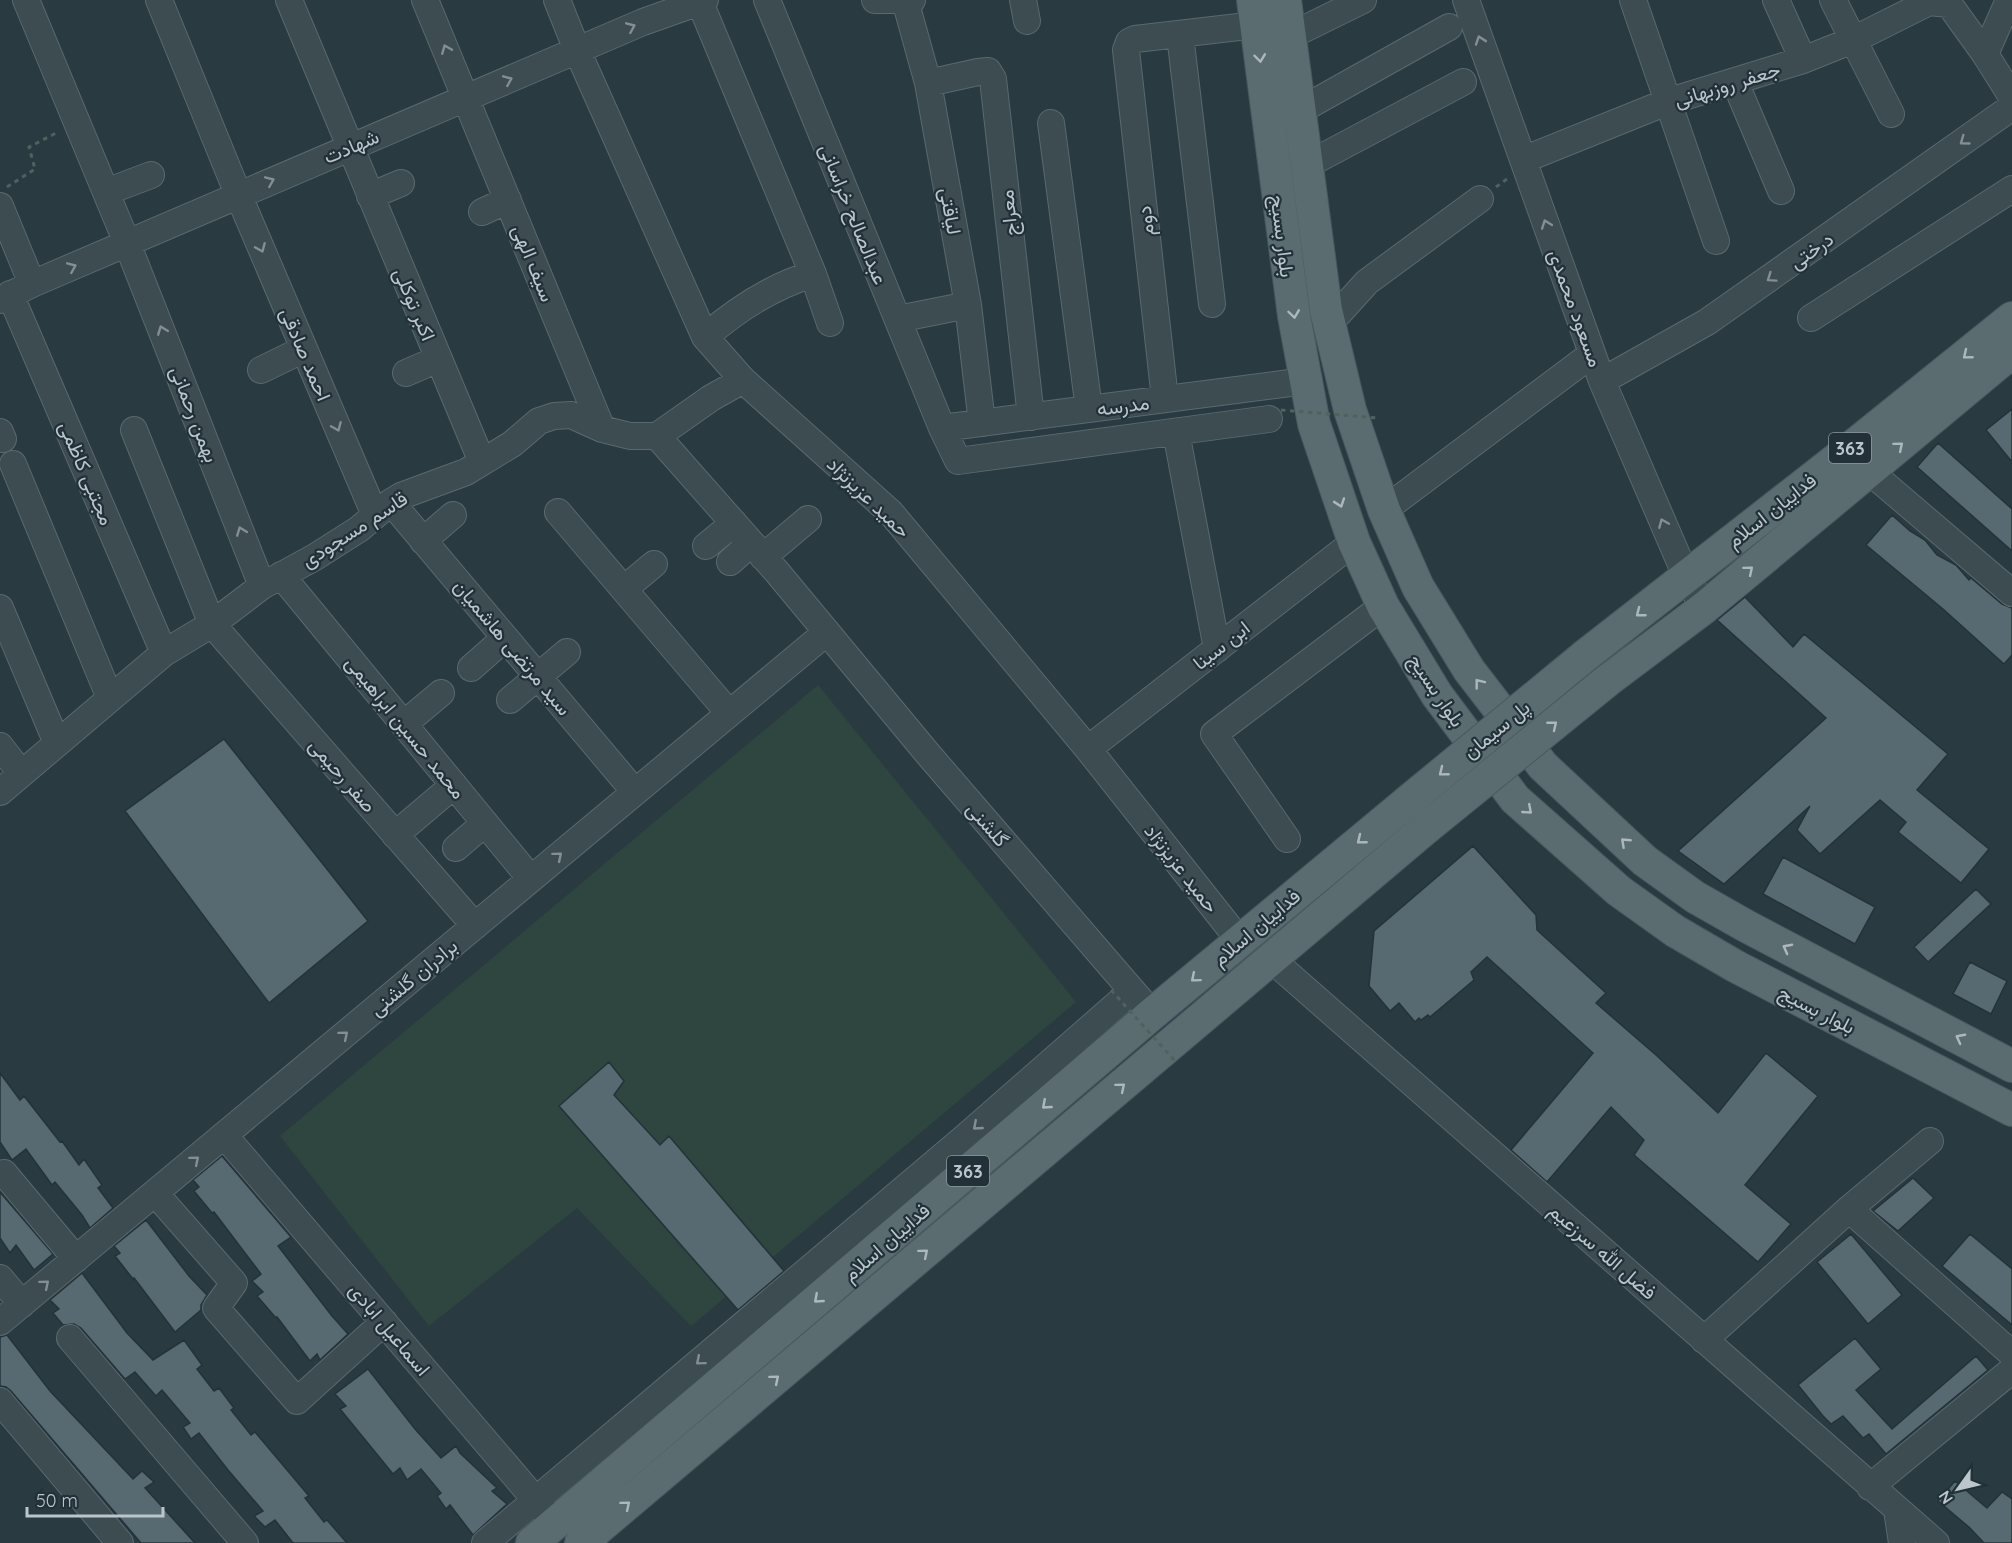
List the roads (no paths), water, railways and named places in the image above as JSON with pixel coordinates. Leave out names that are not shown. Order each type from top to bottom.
[{"type":"main road","name":"بلوار بسیج","points":[[1285,0],[1326,310],[1350,410],[1384,510],[1418,587],[1470,670],[1543,766],[1645,861],[1695,897],[1746,926],[2012,1066]]},
{"type":"main road","name":"بلوار بسیج","points":[[1254,13],[1292,304],[1314,424],[1353,542],[1383,606],[1437,695],[1515,799],[1619,891],[1675,931],[1735,966],[2012,1110]]},
{"type":"main road","name":"فداییان اسلام","points":[[1586,655],[2012,318]]},
{"type":"main road","name":"فداییان اسلام","points":[[1606,681],[1704,608],[2012,352]]},
{"type":"main road","name":"پل سیمان","points":[[1406,803],[1586,655]]},
{"type":"main road","name":"پل سیمان","points":[[1426,828],[1606,681]]},
{"type":"main road","name":"فداییان اسلام","points":[[544,1533],[1152,1014],[1406,803]]},
{"type":"main road","name":"فداییان اسلام","points":[[581,1543],[1426,828]]},
{"type":"street","name":"بهمن رحمانی","points":[[26,0],[127,243],[272,580]]},
{"type":"street","name":"احمد صادقی","points":[[159,0],[304,349],[382,508]]},
{"type":"street","name":"اکبر توکلی","points":[[289,0],[482,462]]},
{"type":"street","name":"سیف الهی","points":[[425,0],[602,429]]},
{"type":"street","name":"حمید عزیزنژاد","points":[[557,0],[705,337],[743,380],[891,513],[1088,749],[1240,941]]},
{"type":"street","name":"عبدالصالح خراسانی","points":[[767,0],[942,428],[958,461],[1176,432]]},
{"type":"street","points":[[875,0],[908,0]]},
{"type":"street","name":"لیاقتی","points":[[908,0],[928,83],[968,305],[982,423]]},
{"type":"street","points":[[1290,36],[1362,0]]},
{"type":"street","name":"مسعود محمدی","points":[[1466,0],[1602,381],[1686,576],[1704,608]]},
{"type":"street","points":[[1633,0],[1716,241]]},
{"type":"street","points":[[1776,0],[1803,60]]},
{"type":"street","points":[[1833,0],[1891,114]]},
{"type":"street","name":"شهادت","points":[[14,292],[643,22],[701,1]]},
{"type":"street","points":[[701,1],[813,274],[830,323]]},
{"type":"street","points":[[1985,54],[2008,2]]},
{"type":"street","points":[[1913,5],[1949,4],[2012,97]]},
{"type":"street","name":"جعفر روزبهانی","points":[[1524,163],[1667,102],[1803,60],[1853,40],[1913,5]]},
{"type":"street","points":[[1212,304],[1180,35],[1254,13]]},
{"type":"street","points":[[1299,111],[1449,27]]},
{"type":"street","name":"دوم","points":[[1165,399],[1126,50],[1129,42],[1135,39],[1180,35]]},
{"type":"street","name":"معراج","points":[[928,83],[988,71],[993,79],[1031,417]]},
{"type":"street","points":[[1307,165],[1463,82]]},
{"type":"street","points":[[1735,82],[1781,191]]},
{"type":"street","name":"درختی","points":[[1602,381],[1707,322],[2012,107]]},
{"type":"street","points":[[1051,123],[1089,409]]},
{"type":"street","points":[[106,192],[151,175]]},
{"type":"street","points":[[370,196],[400,183]]},
{"type":"street","points":[[1811,318],[2012,189]]},
{"type":"street","points":[[1329,324],[1367,282],[1480,199]]},
{"type":"street","points":[[482,212],[508,200]]},
{"type":"street","name":"مجتبی کاظمی","points":[[0,207],[14,292],[164,652]]},
{"type":"street","points":[[705,337],[740,309],[813,274]]},
{"type":"street","points":[[898,319],[968,305]]},
{"type":"street","points":[[261,370],[304,349]]},
{"type":"street","points":[[1384,510],[1592,354]]},
{"type":"street","points":[[406,373],[438,359]]},
{"type":"street","points":[[657,436],[711,398],[743,380]]},
{"type":"street","name":"مدرسه","points":[[942,428],[1305,381]]},
{"type":"street","name":"قاسم مسجودی","points":[[0,792],[164,652],[212,624],[272,580],[315,557],[359,529],[382,508],[414,490],[466,472],[512,444],[539,421],[554,416],[571,415],[602,429],[630,436],[657,436]]},
{"type":"street","points":[[1217,649],[1176,432],[1275,415]]},
{"type":"street","name":"صفر رحیمی","points":[[134,430],[212,624],[475,926]]},
{"type":"street","name":"گلشنی","points":[[657,436],[826,632],[1122,990],[1152,1014]]},
{"type":"street","points":[[13,464],[110,698]]},
{"type":"street","points":[[1869,471],[2012,593]]},
{"type":"street","name":"سید مرتضی هاشمیان","points":[[382,508],[423,541],[635,792]]},
{"type":"street","points":[[558,512],[729,713]]},
{"type":"street","points":[[423,541],[453,515]]},
{"type":"street","points":[[730,562],[757,550],[808,519]]},
{"type":"street","points":[[706,546],[734,523]]},
{"type":"street","name":"ابن سینا","points":[[1088,749],[1353,542]]},
{"type":"street","points":[[624,589],[654,564]]},
{"type":"street","name":"محمد حسین ابراهیمی","points":[[272,580],[404,724],[531,879]]},
{"type":"street","points":[[1287,839],[1214,734],[1383,606]]},
{"type":"street","points":[[0,608],[57,743]]},
{"type":"street","name":"برادران گلشنی","points":[[0,1322],[826,632]]},
{"type":"street","points":[[471,668],[505,638]]},
{"type":"street","points":[[510,700],[567,652]]},
{"type":"street","points":[[404,724],[441,693]]},
{"type":"street","points":[[0,746],[21,773]]},
{"type":"street","points":[[395,835],[454,785]]},
{"type":"street","points":[[456,848],[484,823]]},
{"type":"street","name":"فضل الله سرزعیم","points":[[1271,959],[1936,1543]]},
{"type":"street","points":[[485,1543],[963,1139],[1122,990]]},
{"type":"street","name":"اسماعیل ابادی","points":[[224,1135],[535,1500],[544,1533]]},
{"type":"street","points":[[1704,1340],[1849,1209],[1930,1141]]},
{"type":"street","points":[[4,1173],[76,1259]]},
{"type":"street","points":[[154,1193],[234,1283],[216,1308],[297,1401],[384,1322]]},
{"type":"street","points":[[1849,1209],[2012,1354]]},
{"type":"street","points":[[0,1278],[22,1304]]},
{"type":"street","points":[[70,1338],[245,1543]]},
{"type":"street","points":[[1870,1487],[2012,1370]]},
{"type":"street","points":[[0,1401],[120,1543]]},
{"type":"street","points":[[1897,1510],[1902,1543]]}]
